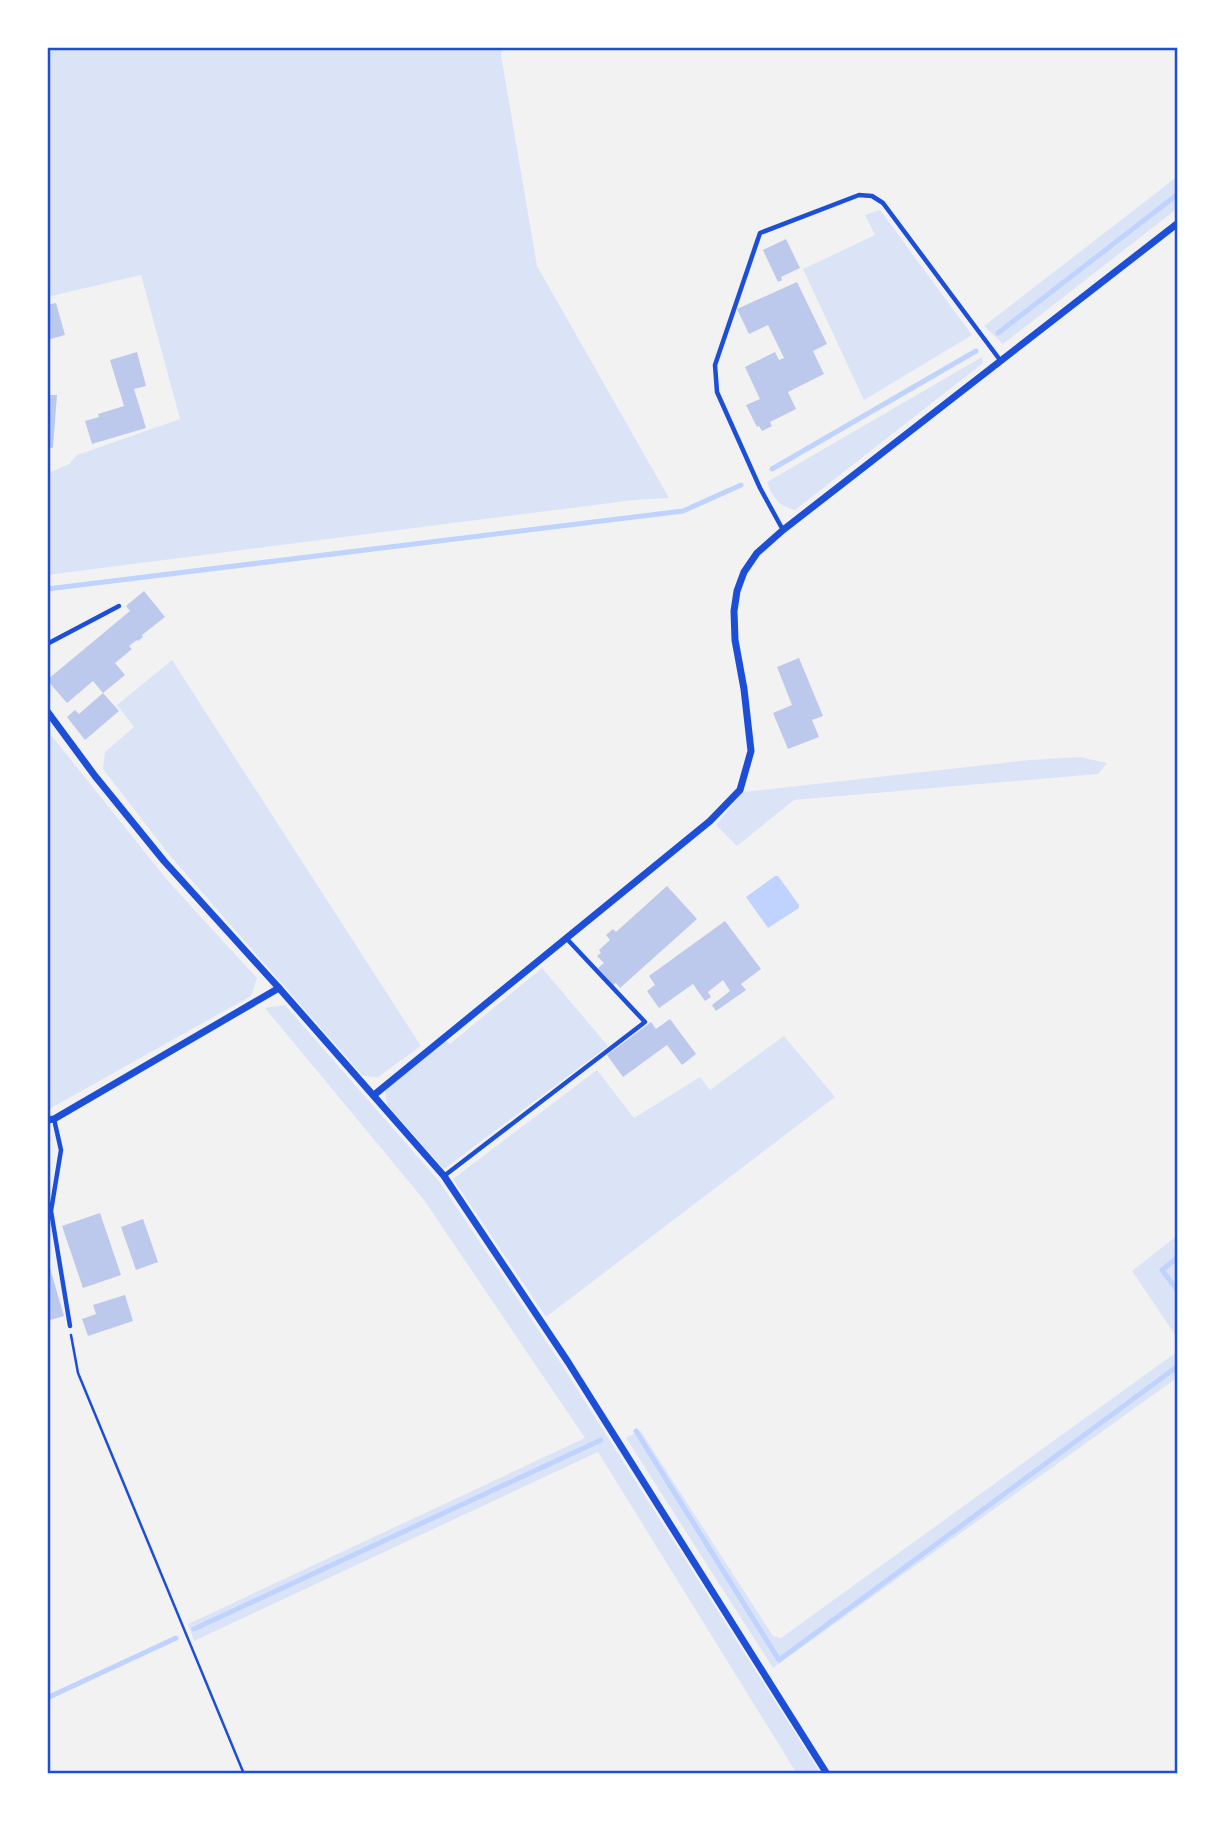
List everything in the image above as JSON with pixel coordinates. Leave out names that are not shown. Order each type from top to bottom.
[{"type":"street","points":[[374,1095],[710,821],[740,790],[751,751],[735,640],[734,611],[744,572],[757,553],[1178,223]]},
{"type":"street","points":[[47,711],[95,776],[164,861],[444,1176],[575,1373],[827,1774]]},
{"type":"street","points":[[51,1120],[279,988]]},
{"type":"lane","points":[[783,530],[760,488],[717,392],[715,365],[760,233],[859,195],[872,196],[883,203],[1000,360]]},
{"type":"lane","points":[[47,644],[119,606]]},
{"type":"lane","points":[[444,1176],[645,1022],[566,938]]},
{"type":"lane","points":[[51,1120],[61,1150],[51,1211],[70,1326]]},
{"type":"path","points":[[70,1326],[78,1373],[244,1774]]},
{"type":"shaded area","points":[[47,47],[503,47],[501,55],[537,266],[669,498],[634,500],[47,575],[47,474],[69,464],[77,455],[180,419],[141,275],[47,297]]},
{"type":"shaded area","points":[[1178,176],[1178,208],[1003,344],[984,326]]},
{"type":"shaded area","points":[[880,210],[972,335],[864,400],[803,269],[875,235],[865,215]]},
{"type":"shaded area","points":[[982,357],[983,363],[795,510],[784,506],[774,497],[767,482]]},
{"type":"shaded area","points":[[172,660],[421,1046],[378,1077],[363,1076],[171,857],[103,769],[105,752],[134,727],[117,705]]},
{"type":"shaded area","points":[[47,730],[168,881],[257,978],[251,996],[47,1109]]},
{"type":"shaded area","points":[[1080,757],[1107,763],[1098,774],[794,800],[737,846],[716,825],[743,792],[1030,760]]},
{"type":"shaded area","points":[[542,968],[608,1046],[444,1169],[387,1105],[385,1090],[445,1040],[450,1044]]},
{"type":"shaded area","points":[[285,1005],[439,1181],[562,1365],[821,1774],[797,1774],[598,1452],[194,1641],[188,1624],[585,1438],[424,1200],[265,1008]]},
{"type":"shaded area","points":[[784,1036],[835,1097],[546,1317],[453,1179],[597,1070],[634,1118],[700,1077],[710,1090]]},
{"type":"shaded area","points":[[1178,1235],[1178,1339],[1132,1271]]},
{"type":"shaded area","points":[[1178,1351],[1178,1377],[773,1668],[626,1438],[640,1430],[773,1636],[781,1638]]},
{"type":"water","points":[[778,876],[799,908],[768,928],[746,897]]},
{"type":"building","points":[[786,239],[800,268],[781,277],[782,280],[778,282],[763,250]]},
{"type":"building","points":[[797,282],[827,344],[813,351],[824,374],[788,392],[796,409],[770,422],[772,426],[762,431],[757,427],[746,405],[760,399],[745,367],[775,352],[779,360],[784,358],[768,325],[749,334],[737,309]]},
{"type":"building","points":[[56,303],[65,335],[47,340],[47,305]]},
{"type":"building","points":[[137,352],[146,386],[134,389],[146,428],[92,444],[85,421],[124,406],[110,360]]},
{"type":"building","points":[[47,395],[57,395],[53,448],[47,447]]},
{"type":"building","points":[[144,591],[165,617],[129,646],[132,649],[115,663],[125,675],[103,693],[93,681],[67,703],[47,680],[130,611],[126,606]]},
{"type":"building","points":[[799,658],[823,716],[812,720],[819,737],[788,749],[773,713],[792,705],[777,667]]},
{"type":"building","points":[[103,693],[119,711],[85,740],[67,717],[75,710],[79,714]]},
{"type":"building","points":[[667,886],[697,919],[620,988],[616,983],[613,985],[598,968],[604,963],[597,956],[601,953],[599,950],[610,940],[606,935],[613,929],[616,932]]},
{"type":"building","points":[[725,921],[761,969],[741,984],[746,990],[716,1011],[712,1005],[730,991],[723,980],[708,992],[711,997],[705,1001],[693,984],[659,1008],[647,991],[655,985],[649,976]]},
{"type":"building","points":[[670,1019],[696,1054],[682,1065],[667,1045],[623,1077],[607,1055],[651,1022],[656,1029]]},
{"type":"building","points":[[100,1213],[121,1275],[83,1288],[62,1226]]},
{"type":"building","points":[[143,1219],[158,1262],[136,1270],[121,1227]]},
{"type":"building","points":[[47,1268],[50,1268],[64,1316],[47,1321]]},
{"type":"building","points":[[125,1295],[133,1321],[88,1336],[82,1319],[96,1314],[93,1305]]},
{"type":"waterway","points":[[998,333],[1178,194]]},
{"type":"waterway","points":[[772,469],[976,351]]},
{"type":"waterway","points":[[47,589],[683,511],[741,485]]},
{"type":"waterway","points":[[1178,1257],[1162,1270],[1178,1291]]},
{"type":"waterway","points":[[636,1431],[779,1660],[1178,1366]]},
{"type":"waterway","points":[[194,1629],[601,1440]]},
{"type":"waterway","points":[[47,1698],[176,1638]]}]
